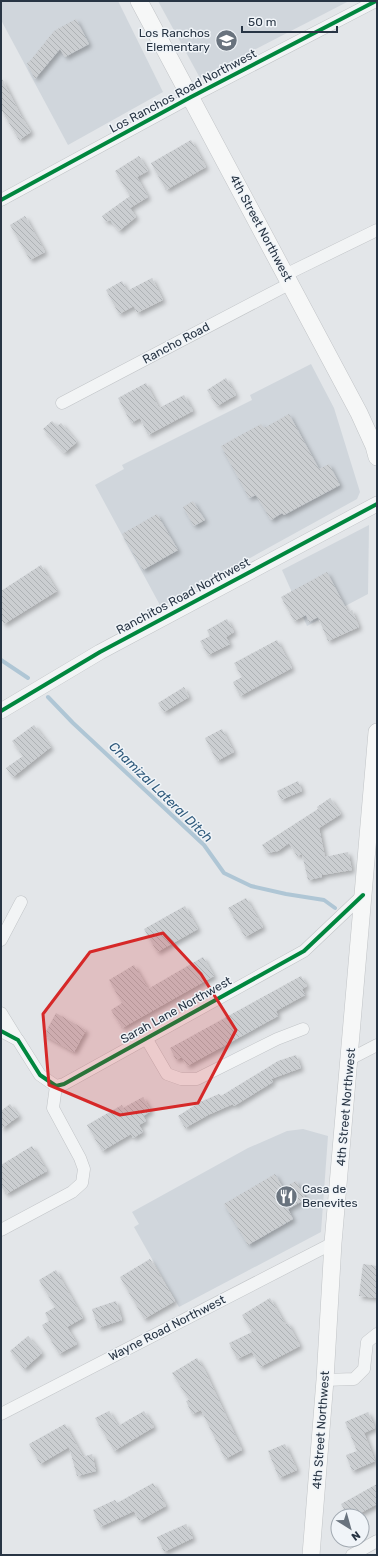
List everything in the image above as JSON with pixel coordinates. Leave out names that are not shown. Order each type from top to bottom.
[{"type":"main road","name":"4th Street Northwest","points":[[140,1],[360,413],[377,457]]},
{"type":"main road","name":"4th Street Northwest","points":[[311,1555],[325,1380],[333,1243],[377,732]]},
{"type":"street","name":"Los Ranchos Road Northwest","points":[[1,200],[191,97],[376,1]]},
{"type":"street","name":"Rancho Road","points":[[62,403],[377,230]]},
{"type":"street","name":"Ranchitos Road Northwest","points":[[1,711],[95,655],[377,504]]},
{"type":"street","name":"Sarah Lane Northwest","points":[[56,1086],[64,1084],[304,951],[363,895]]},
{"type":"street","points":[[1,940],[21,902]]},
{"type":"street","points":[[1,1013],[40,1076],[56,1086],[53,1108],[80,1158],[84,1169],[82,1183],[72,1192],[1,1230]]},
{"type":"street","points":[[1,1030],[18,1040]]},
{"type":"street","points":[[146,1038],[167,1074],[181,1079],[197,1079],[277,1039],[303,1030]]},
{"type":"street","points":[[350,1059],[377,1045]]},
{"type":"street","name":"Wayne Road Northwest","points":[[1,1414],[333,1243]]},
{"type":"street","points":[[325,1380],[354,1379],[364,1369],[367,1342],[377,1334]]},
{"type":"street","points":[[352,1555],[377,1541]]},
{"type":"highlighted area","points":[[163,933],[201,974],[236,1030],[198,1103],[120,1115],[49,1085],[43,1014],[90,952]]},
{"type":"shaded area","points":[[1,1],[118,1],[163,92],[68,145],[1,20]]},
{"type":"shaded area","name":"Los Ranchos Elementary","points":[[158,1],[349,1],[200,78]]},
{"type":"shaded area","points":[[311,364],[334,408],[360,492],[357,499],[161,607],[95,485],[124,469],[122,465],[252,400],[250,395]]},
{"type":"shaded area","points":[[369,525],[368,594],[307,626],[282,570]]},
{"type":"shaded area","points":[[303,1129],[328,1136],[321,1232],[179,1307],[134,1227],[139,1224],[132,1212],[248,1148],[287,1131]]},
{"type":"building","points":[[76,19],[89,44],[65,57],[60,49],[35,79],[27,63],[54,31]]},
{"type":"building","points":[[1,77],[31,132],[19,140],[1,109]]},
{"type":"building","points":[[191,140],[206,167],[166,190],[151,163]]},
{"type":"building","points":[[139,156],[148,171],[137,177],[148,197],[130,208],[136,217],[119,231],[110,220],[106,222],[102,216],[130,196],[115,171]]},
{"type":"building","points":[[25,216],[45,252],[30,260],[10,225]]},
{"type":"building","points":[[152,278],[163,300],[137,313],[134,306],[119,314],[106,290],[122,281],[127,291]]},
{"type":"building","points":[[226,378],[236,395],[217,406],[207,390]]},
{"type":"building","points":[[146,383],[159,408],[184,395],[193,411],[148,435],[140,418],[131,423],[118,398]]},
{"type":"building","points":[[289,414],[319,469],[329,464],[340,485],[284,515],[282,513],[271,520],[256,495],[249,498],[221,446],[261,424],[264,428]]},
{"type":"building","points":[[52,421],[57,426],[61,423],[77,442],[64,453],[43,429]]},
{"type":"building","points":[[193,501],[205,520],[194,526],[183,507]]},
{"type":"building","points":[[157,514],[178,550],[143,570],[122,534]]},
{"type":"building","points":[[41,565],[57,591],[4,624],[1,619],[1,591]]},
{"type":"building","points":[[327,572],[348,612],[352,610],[359,627],[328,641],[318,617],[309,622],[306,615],[294,621],[281,597]]},
{"type":"building","points":[[227,619],[234,632],[226,637],[230,644],[208,655],[200,641],[210,636],[207,630]]},
{"type":"building","points":[[277,640],[292,668],[240,696],[233,682],[242,677],[234,663]]},
{"type":"building","points":[[184,687],[189,697],[164,712],[158,703]]},
{"type":"building","points":[[34,725],[51,747],[13,777],[6,768],[23,756],[12,741]]},
{"type":"building","points":[[222,729],[234,752],[217,761],[205,738]]},
{"type":"building","points":[[298,781],[302,791],[281,800],[277,791]]},
{"type":"building","points":[[330,798],[341,814],[319,828],[325,857],[348,852],[352,870],[322,875],[322,877],[308,880],[302,854],[297,856],[289,843],[278,851],[267,853],[262,845],[318,809],[317,807]]},
{"type":"building","points":[[246,898],[263,927],[245,937],[228,908]]},
{"type":"building","points":[[185,906],[198,929],[157,952],[144,929]]},
{"type":"building","points":[[203,957],[214,976],[122,1028],[111,1010],[122,1003],[109,980],[134,965],[148,989]]},
{"type":"building","points":[[301,976],[307,986],[302,989],[305,995],[276,1011],[278,1016],[187,1066],[182,1057],[176,1060],[170,1048]]},
{"type":"building","points":[[56,1013],[86,1030],[74,1052],[44,1035]]},
{"type":"building","points":[[296,1055],[301,1068],[271,1079],[273,1082],[234,1106],[233,1104],[208,1115],[185,1128],[178,1116],[200,1102],[219,1094],[221,1096],[278,1061]]},
{"type":"building","points":[[143,1097],[151,1111],[143,1116],[146,1121],[139,1125],[143,1132],[133,1138],[131,1134],[102,1151],[87,1125],[122,1105],[123,1108]]},
{"type":"building","points":[[10,1104],[19,1116],[1,1129],[1,1111]]},
{"type":"building","points":[[32,1146],[47,1171],[6,1194],[1,1186],[1,1165]]},
{"type":"building","points":[[275,1174],[283,1188],[296,1181],[306,1199],[288,1209],[293,1219],[248,1245],[224,1204]]},
{"type":"building","points":[[150,1259],[175,1301],[144,1319],[120,1277]]},
{"type":"building","points":[[363,1264],[377,1266],[377,1298],[359,1296]]},
{"type":"building","points":[[56,1270],[83,1318],[67,1327],[77,1344],[59,1354],[42,1325],[49,1321],[45,1313],[55,1307],[39,1280]]},
{"type":"building","points":[[270,1298],[285,1324],[288,1323],[300,1346],[260,1367],[252,1352],[237,1359],[229,1343],[252,1332],[242,1315]]},
{"type":"building","points":[[116,1301],[122,1320],[98,1328],[92,1309]]},
{"type":"building","points":[[28,1336],[42,1353],[24,1369],[10,1351]]},
{"type":"building","points":[[197,1358],[205,1371],[242,1450],[225,1459],[201,1410],[192,1414],[186,1401],[189,1400],[172,1373]]},
{"type":"building","points":[[109,1411],[118,1426],[144,1411],[154,1427],[114,1451],[95,1418]]},
{"type":"building","points":[[368,1412],[375,1428],[364,1433],[375,1461],[352,1471],[346,1455],[357,1451],[345,1422]]},
{"type":"building","points":[[65,1424],[83,1457],[92,1454],[96,1471],[77,1476],[69,1447],[40,1464],[29,1444]]},
{"type":"building","points":[[285,1444],[297,1470],[279,1478],[268,1451]]},
{"type":"building","points":[[153,1483],[166,1506],[139,1521],[134,1511],[100,1527],[93,1510],[115,1500],[117,1503]]},
{"type":"building","points":[[377,1484],[377,1504],[370,1508],[343,1508],[341,1504]]},
{"type":"building","points":[[186,1524],[193,1538],[164,1552],[157,1537]]},
{"type":"waterway","name":"Chamizal Lateral Ditch","points":[[1,660],[28,678]]},
{"type":"waterway","name":"Chamizal Lateral Ditch","points":[[48,697],[73,723],[204,845],[224,873],[251,886],[286,894],[324,900],[335,908]]},
{"type":"cycle path","points":[[1,200],[191,97],[376,1]]},
{"type":"cycle path","points":[[1,711],[100,652],[377,504]]},
{"type":"cycle path","points":[[1,1031],[18,1040],[40,1075],[56,1086],[64,1084],[304,951],[363,895]]},
{"type":"place","name":"Los Ranchos Elementary","points":[[226,40]]},
{"type":"place","name":"Casa de Benevites","points":[[286,1196]]}]
